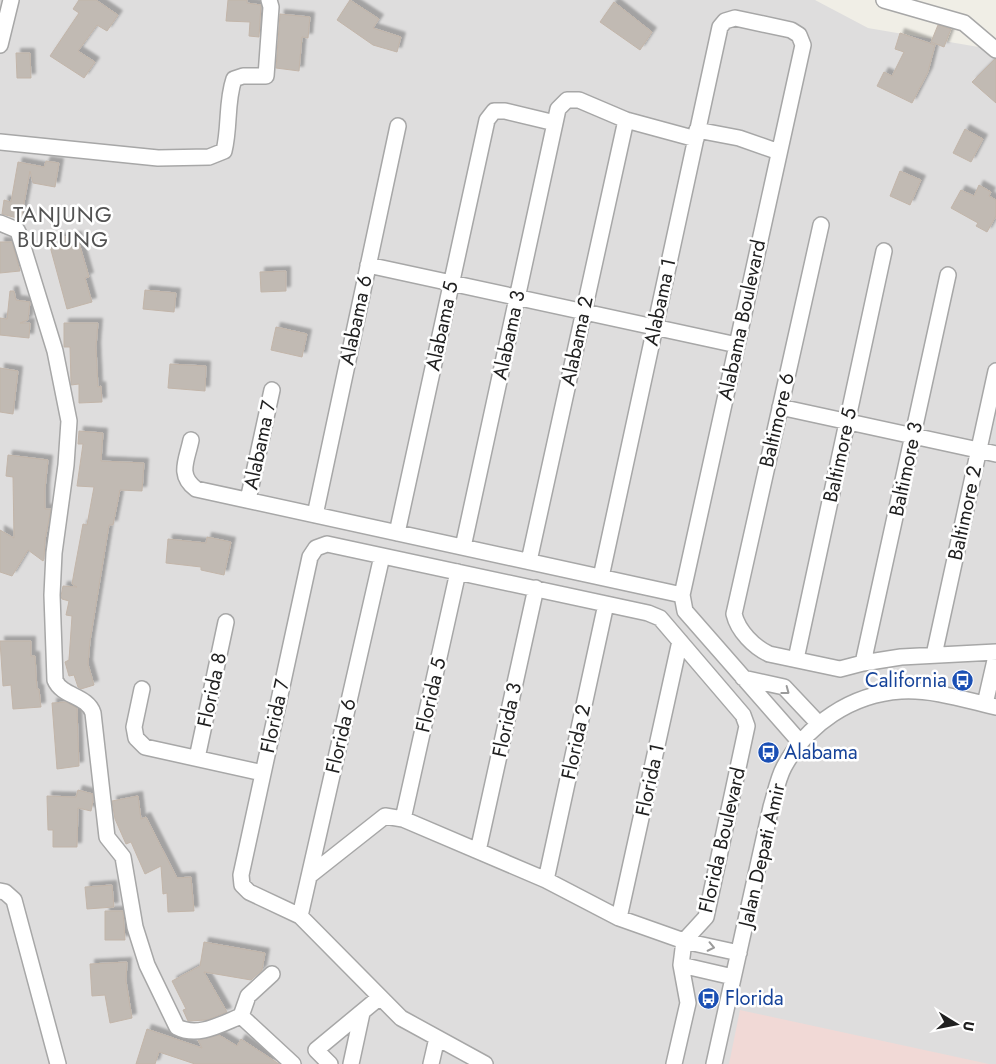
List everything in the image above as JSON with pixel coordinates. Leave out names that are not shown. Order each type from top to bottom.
[{"type":"street","points":[[0,45],[11,0]]},
{"type":"street","points":[[0,142],[158,158],[208,158],[224,151],[229,122],[230,91],[234,79],[242,76],[266,76],[271,7],[269,0]]},
{"type":"street","points":[[884,0],[964,23],[996,50]]},
{"type":"street","name":"Alabama Boulevard","points":[[682,595],[803,45],[799,35],[791,30],[735,18],[725,20],[720,27]]},
{"type":"street","name":"Alabama 1","points":[[601,577],[720,27]]},
{"type":"street","name":"Alabama 3","points":[[462,547],[558,109],[567,100],[579,100],[626,120],[696,134],[740,138],[779,152]]},
{"type":"street","name":"Alabama 5","points":[[397,532],[487,120],[494,111],[505,111],[555,123]]},
{"type":"street","name":"Alabama 2","points":[[528,561],[626,120]]},
{"type":"street","name":"Alabama 6","points":[[315,515],[398,126]]},
{"type":"street","points":[[0,222],[17,230],[19,234],[55,351],[69,421],[67,457],[53,562],[52,595],[55,680],[58,686],[92,707],[107,837],[123,857],[135,927],[148,965],[171,1018],[182,1030],[196,1032],[241,1016]]},
{"type":"street","name":"Baltimore 6","points":[[796,659],[758,649],[736,624],[734,614],[820,225]]},
{"type":"street","name":"Baltimore 5","points":[[796,659],[884,251]]},
{"type":"street","points":[[368,265],[737,345]]},
{"type":"street","name":"Baltimore 3","points":[[864,662],[948,275]]},
{"type":"street","name":"Baltimore 2","points":[[934,655],[996,371]]},
{"type":"street","name":"Alabama 7","points":[[248,500],[272,390]]},
{"type":"street","points":[[780,407],[996,454]]},
{"type":"street","points":[[191,440],[184,473],[186,482],[196,489],[682,595],[685,611],[799,741]]},
{"type":"street","name":"Florida 7","points":[[300,916],[249,892],[242,885],[241,875],[310,557],[316,548],[327,544],[382,556]]},
{"type":"street","points":[[382,556],[648,612],[660,618],[680,641]]},
{"type":"street","name":"Florida 6","points":[[300,916],[382,556]]},
{"type":"street","name":"Florida 5","points":[[403,819],[458,572]]},
{"type":"street","name":"Florida 3","points":[[478,851],[536,588]]},
{"type":"street","name":"Florida 2","points":[[546,880],[606,604]]},
{"type":"street","name":"Florida 8","points":[[197,758],[226,622]]},
{"type":"street","name":"Florida Boulevard","points":[[680,641],[743,715],[747,726],[706,917],[684,941]]},
{"type":"street","name":"Florida 1","points":[[619,918],[680,641]]},
{"type":"street","points":[[796,659],[840,669],[864,662],[934,655],[996,652]]},
{"type":"street","points":[[990,706],[996,656]]},
{"type":"street","points":[[743,678],[784,688],[818,723]]},
{"type":"street","points":[[142,689],[134,727],[136,738],[145,747],[263,773]]},
{"type":"street","name":"Jalan Depati Amir","points":[[714,1064],[771,807],[783,768],[799,741],[818,723],[859,700],[902,691],[943,695],[990,706]]},
{"type":"street","points":[[309,876],[385,816],[403,819],[546,880],[619,918],[684,941],[738,953]]},
{"type":"street","points":[[0,891],[5,892],[14,900],[58,1064]]},
{"type":"street","points":[[300,916],[401,1018],[484,1064]]},
{"type":"street","points":[[674,1064],[688,1003],[682,965],[684,941]]},
{"type":"street","points":[[682,965],[733,977]]},
{"type":"street","points":[[241,1016],[248,996],[272,974]]},
{"type":"street","points":[[330,1064],[316,1050],[380,997]]},
{"type":"street","points":[[351,1064],[362,1013]]},
{"type":"street","points":[[241,1016],[294,1064]]},
{"type":"street","points":[[431,1064],[437,1038]]},
{"type":"shaded area","points":[[0,0],[815,0],[868,28],[996,50],[996,1064],[0,1064]]},
{"type":"shaded area","points":[[740,1010],[989,1064],[729,1064]]},
{"type":"building","points":[[79,0],[96,0],[118,15],[107,31],[97,25],[78,51],[95,62],[84,78],[50,56],[79,13],[73,9]]},
{"type":"building","points":[[228,0],[247,0],[247,3],[261,5],[259,37],[249,36],[250,22],[226,21]]},
{"type":"building","points":[[350,0],[379,19],[373,28],[401,37],[397,52],[373,45],[337,20]]},
{"type":"building","points":[[614,2],[652,32],[640,50],[600,22]]},
{"type":"building","points":[[280,14],[310,17],[308,38],[302,37],[299,71],[276,68]]},
{"type":"building","points":[[938,25],[951,29],[944,47],[931,42]]},
{"type":"building","points":[[900,33],[935,45],[928,72],[912,103],[877,86],[884,72],[892,76],[904,52],[895,49]]},
{"type":"building","points":[[16,53],[30,53],[31,78],[17,78]]},
{"type":"building","points":[[996,59],[996,103],[972,82]]},
{"type":"building","points":[[965,129],[983,139],[971,162],[953,153]]},
{"type":"building","points":[[46,161],[59,163],[55,187],[33,183],[30,171],[21,219],[2,214],[4,200],[11,202],[18,162],[44,167]]},
{"type":"building","points":[[900,171],[921,180],[910,205],[890,196]]},
{"type":"building","points":[[979,185],[991,192],[989,196],[996,200],[996,216],[987,232],[976,226],[978,223],[951,208],[961,190],[974,196]]},
{"type":"building","points":[[77,236],[89,277],[85,278],[92,302],[67,309],[48,239]]},
{"type":"building","points":[[0,242],[12,242],[20,271],[0,273]]},
{"type":"building","points":[[286,271],[286,291],[261,292],[260,272]]},
{"type":"building","points":[[145,290],[176,293],[174,312],[143,309]]},
{"type":"building","points":[[10,291],[14,291],[16,300],[30,302],[28,320],[20,323],[30,323],[29,338],[0,335],[0,318],[7,319]]},
{"type":"building","points":[[64,323],[98,323],[96,347],[98,387],[101,386],[102,402],[79,403],[79,384],[71,385],[70,347],[64,347]]},
{"type":"building","points":[[276,327],[307,334],[302,357],[271,350]]},
{"type":"building","points":[[170,364],[206,366],[205,391],[168,388]]},
{"type":"building","points":[[0,368],[18,371],[13,414],[0,412]]},
{"type":"building","points":[[79,431],[103,433],[101,461],[144,463],[142,491],[120,490],[113,525],[109,525],[90,641],[88,664],[94,685],[81,689],[78,687],[74,675],[69,676],[65,662],[69,660],[72,616],[66,615],[69,601],[62,599],[61,596],[63,586],[77,587],[72,584],[83,524],[87,525],[94,487],[77,486],[83,444],[78,444]]},
{"type":"building","points":[[8,455],[48,460],[45,509],[51,509],[43,561],[28,550],[12,576],[0,572],[0,530],[14,538],[13,477],[6,476]]},
{"type":"building","points":[[207,537],[231,542],[224,575],[201,570],[201,567],[166,563],[168,539],[206,543]]},
{"type":"building","points":[[0,641],[31,641],[31,656],[35,656],[37,689],[39,689],[41,707],[13,709],[11,685],[3,686]]},
{"type":"building","points":[[66,702],[77,708],[79,766],[57,769],[52,703]]},
{"type":"building","points":[[78,790],[93,794],[93,801],[91,811],[78,808],[77,847],[53,847],[53,830],[48,830],[47,796],[76,797]]},
{"type":"building","points":[[138,796],[141,819],[146,817],[177,878],[191,877],[194,911],[168,912],[167,893],[163,894],[161,866],[145,874],[131,842],[126,844],[115,819],[112,801]]},
{"type":"building","points":[[112,885],[114,907],[87,909],[85,887]]},
{"type":"building","points":[[105,911],[123,911],[125,940],[105,940]]},
{"type":"building","points":[[204,942],[265,953],[262,970],[251,980],[204,972],[227,1012],[207,1020],[188,1021],[183,1010],[186,1009],[172,981],[200,966]]},
{"type":"building","points":[[127,962],[126,981],[132,1018],[110,1023],[105,995],[92,996],[90,964]]},
{"type":"building","points":[[147,1029],[202,1048],[198,1040],[219,1035],[237,1046],[241,1039],[279,1064],[195,1064],[159,1052],[155,1064],[136,1064]]},
{"type":"place","name":"California","points":[[963,680]]},
{"type":"place","name":"Alabama","points":[[768,752]]},
{"type":"place","name":"Florida","points":[[709,998]]},
{"type":"district","name":"TANJUNG BURUNG","points":[[63,226]]}]
